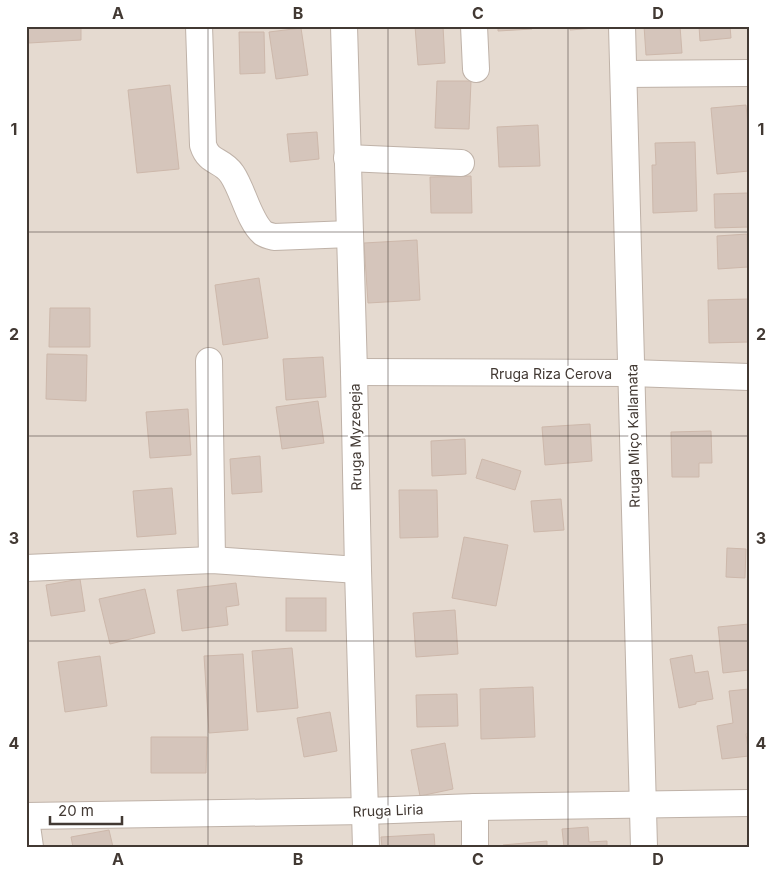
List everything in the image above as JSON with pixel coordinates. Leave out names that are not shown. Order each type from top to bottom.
[{"type":"street","points":[[199,26],[203,145],[206,154],[232,174],[257,225],[264,234],[274,237],[350,234]]},
{"type":"street","name":"Rruga Myzeqeja","points":[[344,26],[366,847]]},
{"type":"street","points":[[474,26],[476,70]]},
{"type":"street","name":"Rruga Miço Kallamata","points":[[622,26],[644,847]]},
{"type":"street","points":[[624,74],[749,73]]},
{"type":"street","points":[[348,158],[461,163]]},
{"type":"street","points":[[209,361],[212,560]]},
{"type":"street","name":"Rruga Riza Cerova","points":[[354,372],[631,373],[749,376]]},
{"type":"street","points":[[26,568],[212,560],[358,570]]},
{"type":"street","name":"Rruga Liria","points":[[26,817],[749,803]]},
{"type":"street","points":[[475,807],[475,847]]},
{"type":"street","points":[[26,817],[30,847]]},
{"type":"shaded area","points":[[26,26],[749,26],[749,847],[26,847]]},
{"type":"building","points":[[28,26],[81,26],[81,40],[29,43]]},
{"type":"building","points":[[415,26],[443,26],[445,63],[418,65]]},
{"type":"building","points":[[498,26],[532,26],[532,29],[498,31]]},
{"type":"building","points":[[570,26],[607,26],[607,27],[570,30]]},
{"type":"building","points":[[644,26],[680,26],[682,53],[646,55]]},
{"type":"building","points":[[699,26],[730,26],[731,38],[700,41]]},
{"type":"building","points":[[301,28],[308,75],[276,79],[269,32]]},
{"type":"building","points":[[239,32],[264,32],[265,73],[240,74]]},
{"type":"building","points":[[437,81],[471,81],[469,129],[435,128]]},
{"type":"building","points":[[170,85],[179,169],[137,173],[128,90]]},
{"type":"building","points":[[746,105],[749,135],[749,171],[717,174],[711,108]]},
{"type":"building","points":[[538,125],[540,166],[499,167],[497,127]]},
{"type":"building","points":[[317,132],[319,159],[290,162],[287,134]]},
{"type":"building","points":[[695,142],[697,211],[653,213],[652,165],[656,165],[655,143]]},
{"type":"building","points":[[471,176],[472,213],[431,213],[430,177]]},
{"type":"building","points":[[748,193],[749,227],[715,228],[714,194]]},
{"type":"building","points":[[747,234],[748,267],[718,269],[717,236]]},
{"type":"building","points":[[417,240],[420,300],[368,303],[364,243]]},
{"type":"building","points":[[259,278],[268,338],[223,345],[215,285]]},
{"type":"building","points":[[749,299],[749,342],[709,343],[708,300]]},
{"type":"building","points":[[50,308],[90,308],[90,347],[49,347]]},
{"type":"building","points":[[47,354],[87,355],[86,401],[46,399]]},
{"type":"building","points":[[323,357],[326,397],[286,400],[283,359]]},
{"type":"building","points":[[318,401],[324,443],[282,449],[276,407]]},
{"type":"building","points":[[188,409],[191,455],[150,458],[146,412]]},
{"type":"building","points":[[590,424],[592,461],[545,465],[542,427]]},
{"type":"building","points":[[711,431],[712,463],[699,463],[699,477],[672,477],[671,432]]},
{"type":"building","points":[[465,439],[466,474],[432,476],[431,441]]},
{"type":"building","points":[[260,456],[262,492],[232,494],[230,459]]},
{"type":"building","points":[[482,459],[521,471],[515,490],[476,478]]},
{"type":"building","points":[[172,488],[176,534],[137,537],[133,491]]},
{"type":"building","points":[[399,490],[437,490],[438,537],[400,538]]},
{"type":"building","points":[[561,499],[564,530],[534,532],[531,501]]},
{"type":"building","points":[[464,537],[508,545],[496,606],[452,598]]},
{"type":"building","points":[[727,548],[746,549],[745,578],[726,577]]},
{"type":"building","points":[[80,579],[85,611],[51,616],[46,585]]},
{"type":"building","points":[[236,583],[239,605],[226,607],[228,625],[182,631],[177,590]]},
{"type":"building","points":[[145,589],[155,633],[110,644],[99,599]]},
{"type":"building","points":[[286,598],[326,598],[326,631],[286,631]]},
{"type":"building","points":[[455,610],[458,654],[416,657],[413,613]]},
{"type":"building","points":[[749,624],[749,670],[723,673],[718,627]]},
{"type":"building","points":[[292,648],[298,708],[257,712],[252,651]]},
{"type":"building","points":[[243,654],[248,730],[209,733],[204,656]]},
{"type":"building","points":[[692,655],[695,673],[708,671],[713,699],[679,708],[670,659]]},
{"type":"building","points":[[100,656],[107,706],[65,712],[58,662]]},
{"type":"building","points":[[533,687],[535,737],[481,739],[480,689]]},
{"type":"building","points":[[749,689],[749,733],[746,734],[749,756],[722,759],[717,726],[733,723],[729,691]]},
{"type":"building","points":[[457,694],[458,726],[417,727],[416,695]]},
{"type":"building","points":[[330,712],[337,751],[304,757],[297,718]]},
{"type":"building","points":[[151,737],[207,737],[206,773],[151,773]]},
{"type":"building","points":[[445,743],[453,789],[420,796],[411,750]]},
{"type":"building","points":[[588,827],[589,842],[607,841],[607,847],[564,847],[562,829]]},
{"type":"building","points":[[109,830],[113,847],[73,847],[71,837]]},
{"type":"building","points":[[434,834],[435,847],[382,847],[381,837]]},
{"type":"building","points":[[547,841],[547,847],[503,847],[503,845]]}]
